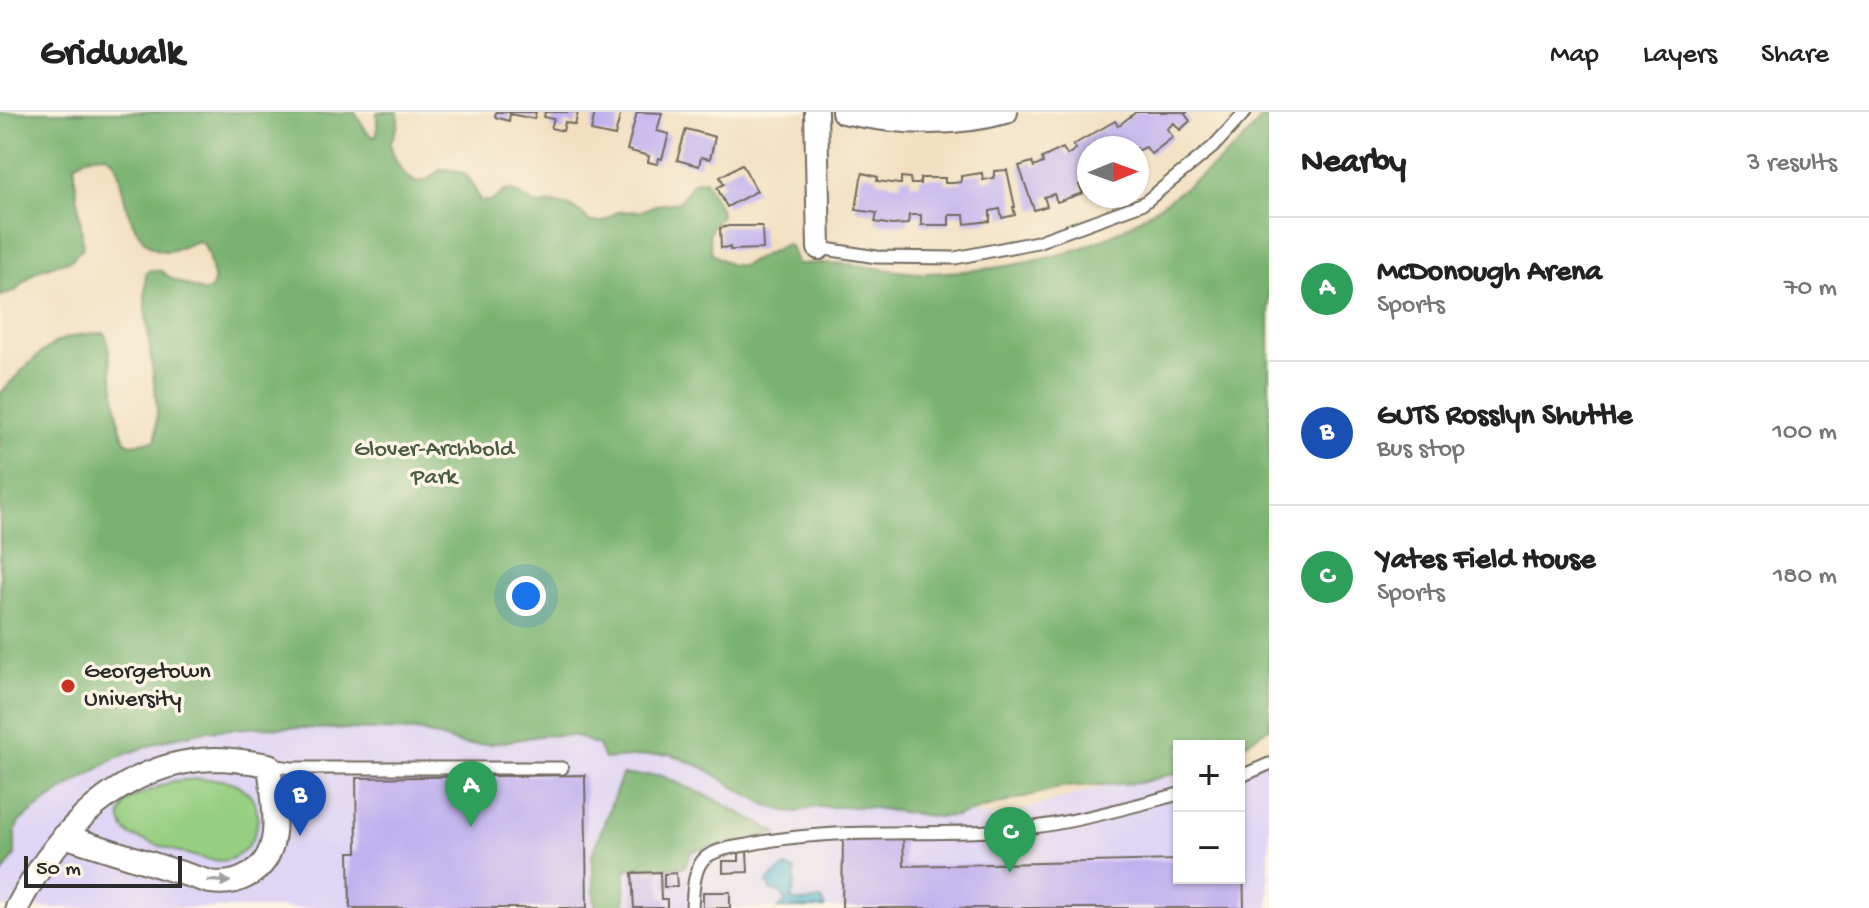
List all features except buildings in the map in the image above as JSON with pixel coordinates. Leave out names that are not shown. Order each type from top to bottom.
[{"type":"street","points":[[816,112],[819,248]]},
{"type":"street","points":[[843,112],[885,120],[936,123],[1006,112]]},
{"type":"street","points":[[17,908],[43,863],[64,836],[109,793],[136,778],[186,762],[212,759],[269,765],[274,816],[271,848],[266,862],[238,880],[223,884],[210,882],[64,836]]},
{"type":"lane","points":[[819,248],[877,257],[955,258],[1037,242],[1144,203],[1213,147],[1245,112]]},
{"type":"lane","points":[[1245,774],[1269,764]]},
{"type":"lane","points":[[269,765],[305,768],[562,768]]},
{"type":"lane","points":[[692,908],[700,862],[708,855],[723,850],[771,839],[845,832],[1017,829],[1074,820],[1173,795]]},
{"type":"shaded area","name":"Georgetown University","points":[[0,637],[634,740],[996,818],[1112,784],[1173,776],[1173,884],[1245,884],[1245,766],[1269,760],[1269,908],[0,908]]},
{"type":"green space","name":"Glover-Archbold Park","points":[[0,112],[355,112],[373,137],[377,135],[377,112],[398,112],[398,125],[390,144],[406,175],[424,181],[441,169],[458,171],[471,181],[480,201],[492,201],[511,190],[537,205],[556,203],[569,206],[590,222],[603,222],[617,212],[642,211],[655,205],[679,202],[693,182],[705,180],[721,215],[709,237],[712,254],[731,265],[742,266],[786,244],[790,246],[797,264],[840,263],[925,273],[1023,263],[1081,248],[1125,228],[1212,167],[1269,112],[1269,728],[1245,744],[1245,740],[1173,740],[1173,774],[1140,783],[1061,787],[956,816],[938,817],[865,807],[813,807],[794,813],[769,806],[704,768],[670,754],[604,759],[598,745],[575,736],[545,735],[465,745],[418,731],[259,727],[206,731],[168,739],[118,757],[55,795],[19,822],[15,833],[15,855],[0,877],[0,394],[52,345],[75,336],[104,333],[119,423],[125,441],[131,444],[153,441],[156,439],[157,407],[145,308],[146,273],[150,270],[161,271],[204,292],[211,289],[214,282],[208,254],[198,241],[168,251],[158,250],[142,239],[128,211],[116,165],[106,155],[101,155],[75,164],[82,249],[71,260],[43,268],[15,291],[0,296]]},
{"type":"green space","points":[[622,775],[660,775],[714,799],[777,833],[692,851],[684,867],[625,869],[625,908],[595,908],[592,855]]},
{"type":"green space","points":[[198,779],[235,783],[252,798],[256,808],[256,830],[252,840],[237,856],[219,861],[194,856],[131,836],[124,829],[120,817],[125,803],[131,798],[173,781]]},
{"type":"water","points":[[786,867],[795,870],[791,900],[804,902],[822,899],[825,908],[778,908],[786,902],[781,892],[771,891],[767,882]]},
{"type":"place","name":"Georgetown University","points":[[68,686]]},
{"type":"place","name":"McDonough Arena","points":[[471,827]]},
{"type":"place","name":"GUTS Rosslyn Shuttle","points":[[300,836]]},
{"type":"place","name":"Yates Field House","points":[[1010,873]]}]
